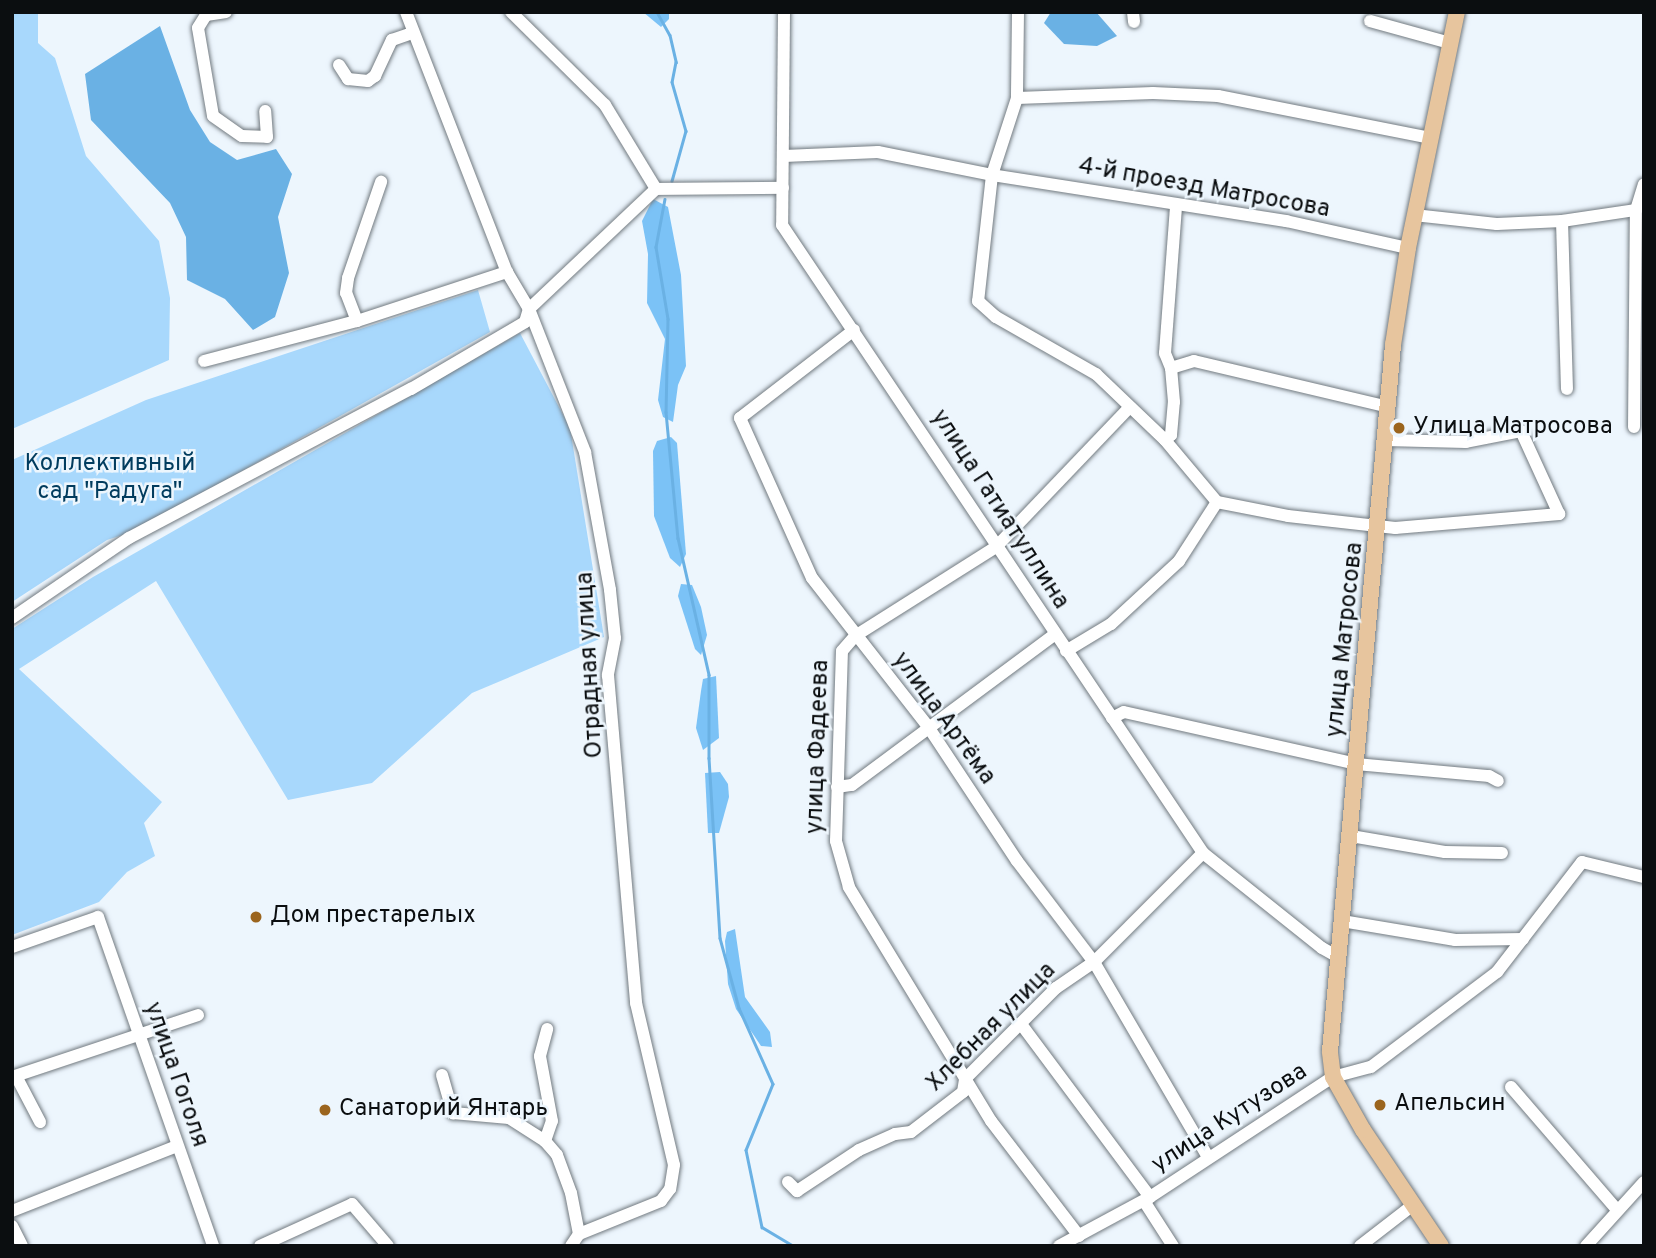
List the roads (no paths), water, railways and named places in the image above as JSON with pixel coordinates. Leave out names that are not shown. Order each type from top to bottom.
[{"type":"main road","name":"улица Матросова","points":[[1441,1246],[1333,1077],[1330,1051],[1380,523],[1388,407],[1408,248],[1457,12]]},
{"type":"street","points":[[226,12],[206,15],[198,28],[214,116],[242,136],[267,137],[265,111]]},
{"type":"street","name":"Отрадная улица","points":[[406,12],[507,272],[528,309],[585,452],[600,516],[615,638],[608,675],[636,1003],[674,1165],[670,1189],[662,1201],[579,1234]]},
{"type":"street","points":[[511,12],[605,105],[656,189]]},
{"type":"street","name":"улица Гатиатуллина","points":[[784,12],[782,225],[1203,853],[1322,948],[1338,957]]},
{"type":"street","points":[[1018,12],[1017,98],[992,175],[978,301],[996,317],[1096,374],[1165,440],[1217,502],[1288,516],[1436,528],[1559,514],[1521,431],[1466,442],[1385,440]]},
{"type":"street","points":[[1370,21],[1450,43]]},
{"type":"street","points":[[339,65],[348,79],[368,81],[375,76],[392,40],[412,33]]},
{"type":"street","points":[[1017,98],[1153,93],[1218,96],[1430,138]]},
{"type":"street","name":"4-й проезд Матросова","points":[[784,156],[878,152],[992,175],[1176,206],[1286,221],[1408,248]]},
{"type":"street","points":[[357,321],[346,293],[348,278],[381,182]]},
{"type":"street","points":[[1634,427],[1636,209],[1644,184]]},
{"type":"street","points":[[12,618],[129,538],[411,389],[525,323],[528,309],[656,189],[783,188]]},
{"type":"street","points":[[1165,440],[1171,435],[1174,402],[1171,368],[1165,354],[1176,206]]},
{"type":"street","points":[[1414,215],[1497,224],[1562,221],[1636,209]]},
{"type":"street","points":[[1562,221],[1567,390]]},
{"type":"street","points":[[204,361],[357,321],[507,272]]},
{"type":"street","name":"улица Артёма","points":[[854,330],[740,418],[812,578],[929,728],[1017,861],[1094,962],[1208,1157]]},
{"type":"street","points":[[1171,368],[1194,361],[1388,407]]},
{"type":"street","name":"улица Фадеева","points":[[1079,1236],[991,1121],[849,887],[836,841],[842,651],[855,636],[996,547],[1129,408]]},
{"type":"street","points":[[1066,651],[1111,624],[1179,561],[1217,502]]},
{"type":"street","points":[[837,787],[852,785],[1055,634]]},
{"type":"street","points":[[1111,718],[1124,712],[1356,764],[1489,776],[1498,781]]},
{"type":"street","points":[[1351,836],[1446,852],[1502,853]]},
{"type":"street","name":"Хлебная улица","points":[[789,1182],[797,1191],[859,1150],[895,1133],[911,1132],[963,1092],[965,1079],[1056,988],[1094,962],[1203,853]]},
{"type":"street","name":"улица Кутузова","points":[[1059,1246],[1147,1199],[1333,1077],[1371,1066],[1497,972],[1582,862],[1644,877]]},
{"type":"street","name":"улица Гоголя","points":[[12,947],[98,917],[212,1246]]},
{"type":"street","points":[[1342,921],[1455,940],[1524,939]]},
{"type":"street","points":[[40,1122],[14,1077],[198,1015]]},
{"type":"street","name":"улица Кутузова","points":[[1021,1024],[1147,1199],[1173,1246]]},
{"type":"street","points":[[545,1141],[552,1121],[540,1056],[547,1029]]},
{"type":"street","points":[[442,1074],[453,1113],[509,1118],[545,1141],[556,1155],[571,1193],[579,1234],[571,1246]]},
{"type":"street","points":[[1511,1087],[1617,1210]]},
{"type":"street","points":[[12,1211],[177,1146]]},
{"type":"street","points":[[1586,1246],[1644,1182]]},
{"type":"street","points":[[260,1246],[352,1204],[388,1246]]},
{"type":"street","points":[[1360,1246],[1413,1205]]},
{"type":"street","points":[[12,1226],[22,1246]]},
{"type":"waterway","points":[[657,12],[670,35],[676,62],[672,82],[686,131],[672,181]]},
{"type":"waterway","points":[[665,199],[656,247],[668,319],[666,412],[678,538],[709,675],[709,758],[720,938],[739,1008],[773,1084],[746,1150],[762,1227],[794,1246]]},
{"type":"place","name":"Улица Матросова","points":[[1399,428]]},
{"type":"place","name":"Дом престарелых","points":[[256,917]]},
{"type":"place","name":"Апельсин","points":[[1380,1105]]},
{"type":"place","name":"Санаторий Янтарь","points":[[325,1110]]},
{"type":"park label","name":"Коллективный сад \"Радуга\"","points":[[110,479]]}]
